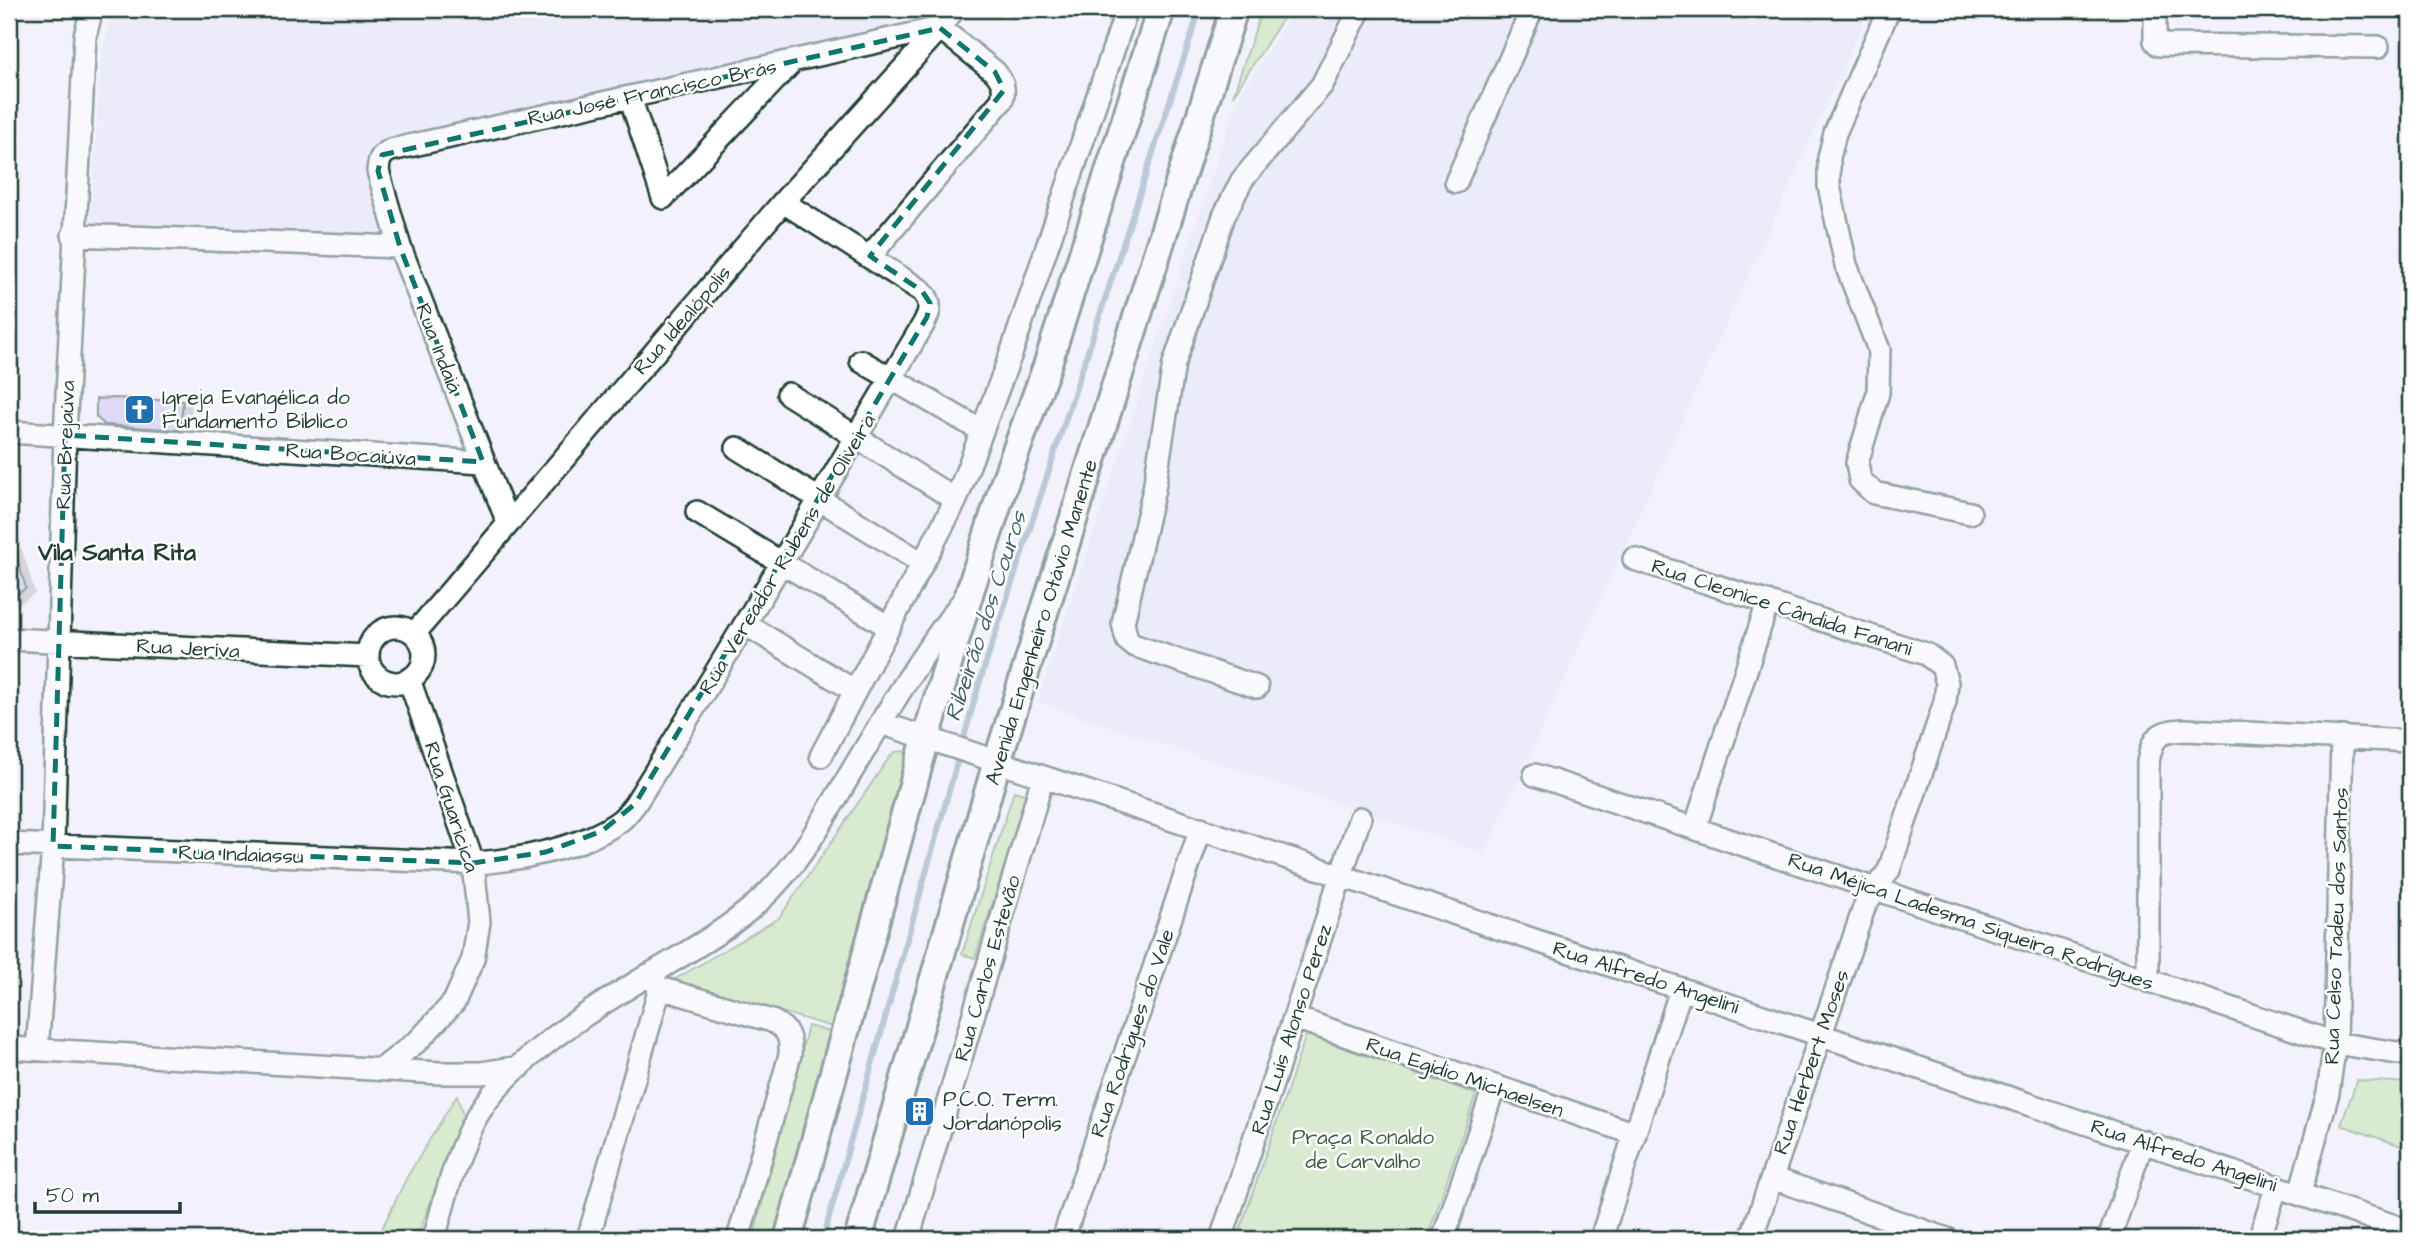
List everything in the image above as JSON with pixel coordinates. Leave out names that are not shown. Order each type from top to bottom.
[{"type":"main road","points":[[788,1239],[933,741],[970,591],[1004,484],[1051,353],[1161,9]]},
{"type":"main road","name":"Avenida Engenheiro Otávio Manente","points":[[858,1239],[988,759],[1234,9]]},
{"type":"street","name":"Rua Brejaúva","points":[[37,1050],[53,846],[73,236],[85,36],[92,9]]},
{"type":"street","name":"Rua Idealópolis","points":[[414,634],[783,202],[940,28],[954,9]]},
{"type":"street","points":[[821,755],[956,500],[1016,337],[1127,9]]},
{"type":"street","points":[[1257,687],[1133,645],[1124,633],[1123,623],[1154,489],[1174,364],[1224,216],[1242,180],[1322,85],[1360,9]]},
{"type":"street","points":[[1456,182],[1532,9]]},
{"type":"street","points":[[1889,9],[1835,133],[1829,158],[1829,186],[1846,265],[1879,350],[1878,393],[1857,463],[1860,480],[1874,493],[1970,513]]},
{"type":"street","points":[[2155,9],[2155,41],[2159,45],[2378,47]]},
{"type":"street","points":[[870,256],[1002,100],[1002,80],[940,28]]},
{"type":"street","name":"Rua José Francisco Brás","points":[[378,171],[378,161],[391,150],[940,28]]},
{"type":"street","points":[[630,97],[663,198],[793,61]]},
{"type":"street","name":"Rua Indaiá","points":[[378,171],[400,247],[508,523]]},
{"type":"street","name":"Rua Vereador Rubens de Oliveira","points":[[473,863],[505,862],[546,852],[602,831],[622,819],[635,804],[928,317],[930,303],[922,290],[783,202]]},
{"type":"street","points":[[73,236],[400,247]]},
{"type":"street","points":[[861,361],[982,431]]},
{"type":"street","points":[[788,394],[956,500]]},
{"type":"street","name":"Rua Bocaiúva","points":[[9,432],[483,462]]},
{"type":"street","points":[[737,448],[922,564]]},
{"type":"street","points":[[697,512],[889,627]]},
{"type":"street","name":"Rua Cleonice Cândida Fanani","points":[[1634,559],[1926,654],[1942,666],[1947,683],[1945,702],[1889,870],[1877,888]]},
{"type":"street","points":[[434,1239],[468,1134],[480,1111],[502,1083],[579,1018],[654,982],[742,916],[777,883],[809,842],[941,629],[970,591]]},
{"type":"street","points":[[1695,828],[1768,603]]},
{"type":"street","points":[[745,624],[855,691]]},
{"type":"street","points":[[388,628],[406,629],[414,634],[423,649],[421,667],[409,680],[391,682],[382,679],[375,673],[368,656],[373,639],[388,628]]},
{"type":"street","name":"Rua Jeríva","points":[[9,639],[368,656]]},
{"type":"street","name":"Rua Guaricica","points":[[382,1069],[435,1025],[460,993],[478,939],[479,905],[473,863],[409,680]]},
{"type":"street","name":"Rua Alfredo Angelini","points":[[881,723],[2410,1231]]},
{"type":"street","points":[[2148,981],[2148,763],[2150,747],[2158,736],[2170,731],[2185,730],[2410,741]]},
{"type":"street","name":"Rua Celso Tadeu dos Santos","points":[[2300,1193],[2328,1093],[2335,1043],[2342,737]]},
{"type":"street","name":"Rua Méjica Ladesma Siqueira Rodrigues","points":[[1535,775],[2335,1043],[2410,1055]]},
{"type":"street","name":"Rua Carlos Estevão","points":[[908,1239],[1044,777]]},
{"type":"street","name":"Rua Luís Alonso Perez","points":[[1221,1239],[1360,818]]},
{"type":"street","name":"Rua Rodrigues do Vale","points":[[1063,1239],[1201,828]]},
{"type":"street","name":"Rua Indaiassu","points":[[9,844],[473,863]]},
{"type":"street","name":"Rua Herbert Moses","points":[[1751,1239],[1865,905],[1877,888]]},
{"type":"street","points":[[654,982],[772,1021],[787,1030],[790,1037],[790,1055],[738,1239]]},
{"type":"street","points":[[588,1239],[654,982]]},
{"type":"street","points":[[1601,1239],[1682,989]]},
{"type":"street","name":"Rua Egídio Michaelsen","points":[[1295,1018],[1635,1134]]},
{"type":"street","points":[[9,1048],[458,1073],[493,1072],[520,1067]]},
{"type":"street","points":[[458,1073],[472,1086],[480,1111]]},
{"type":"street","points":[[1443,1239],[1494,1087]]},
{"type":"street","points":[[2109,1239],[2143,1141]]},
{"type":"street","points":[[1772,1178],[1907,1233],[1947,1239]]},
{"type":"street","points":[[2259,1239],[2277,1186]]},
{"type":"highlighted area","points":[[940,28],[995,72],[1004,90],[870,256],[922,291],[930,303],[927,317],[635,804],[602,831],[546,852],[473,863],[53,846],[65,435],[483,462],[400,247],[378,171],[382,155]]},
{"type":"shaded area","points":[[113,9],[870,9],[894,32],[378,147],[371,151],[365,161],[389,241],[90,226],[101,57]]},
{"type":"shaded area","points":[[1294,9],[1870,9],[1485,853],[1037,702],[1238,98]]},
{"type":"green space","points":[[1262,9],[1289,9],[1233,96]]},
{"type":"green space","points":[[904,751],[911,763],[832,1027],[674,980],[779,918],[889,758],[895,752]]},
{"type":"green space","points":[[1014,791],[1027,795],[975,958],[962,954]]},
{"type":"green space","points":[[808,1026],[831,1032],[777,1239],[753,1239]]},
{"type":"green space","name":"Praça Ronaldo de Carvalho","points":[[1306,1035],[1476,1094],[1427,1239],[1237,1239]]},
{"type":"green space","points":[[2357,1080],[2410,1083],[2410,1149],[2341,1125]]},
{"type":"green space","points":[[457,1095],[465,1122],[417,1239],[377,1239],[407,1177]]},
{"type":"building","name":"Igreja Evangélica do Fundamento Biblico","points":[[96,399],[183,401],[180,430],[105,425],[96,417]]},
{"type":"building","points":[[13,545],[26,588],[9,600],[9,546]]},
{"type":"waterway","name":"Ribeirão dos Couros","points":[[823,1239],[979,684],[1200,9]]},
{"type":"place","name":"Igreja Evangélica do Fundamento Biblico","points":[[139,409]]},
{"type":"place","name":"P.C.O. Term. Jordanópolis","points":[[920,1111]]},
{"type":"district","name":"Vila Santa Rita","points":[[117,552]]}]
